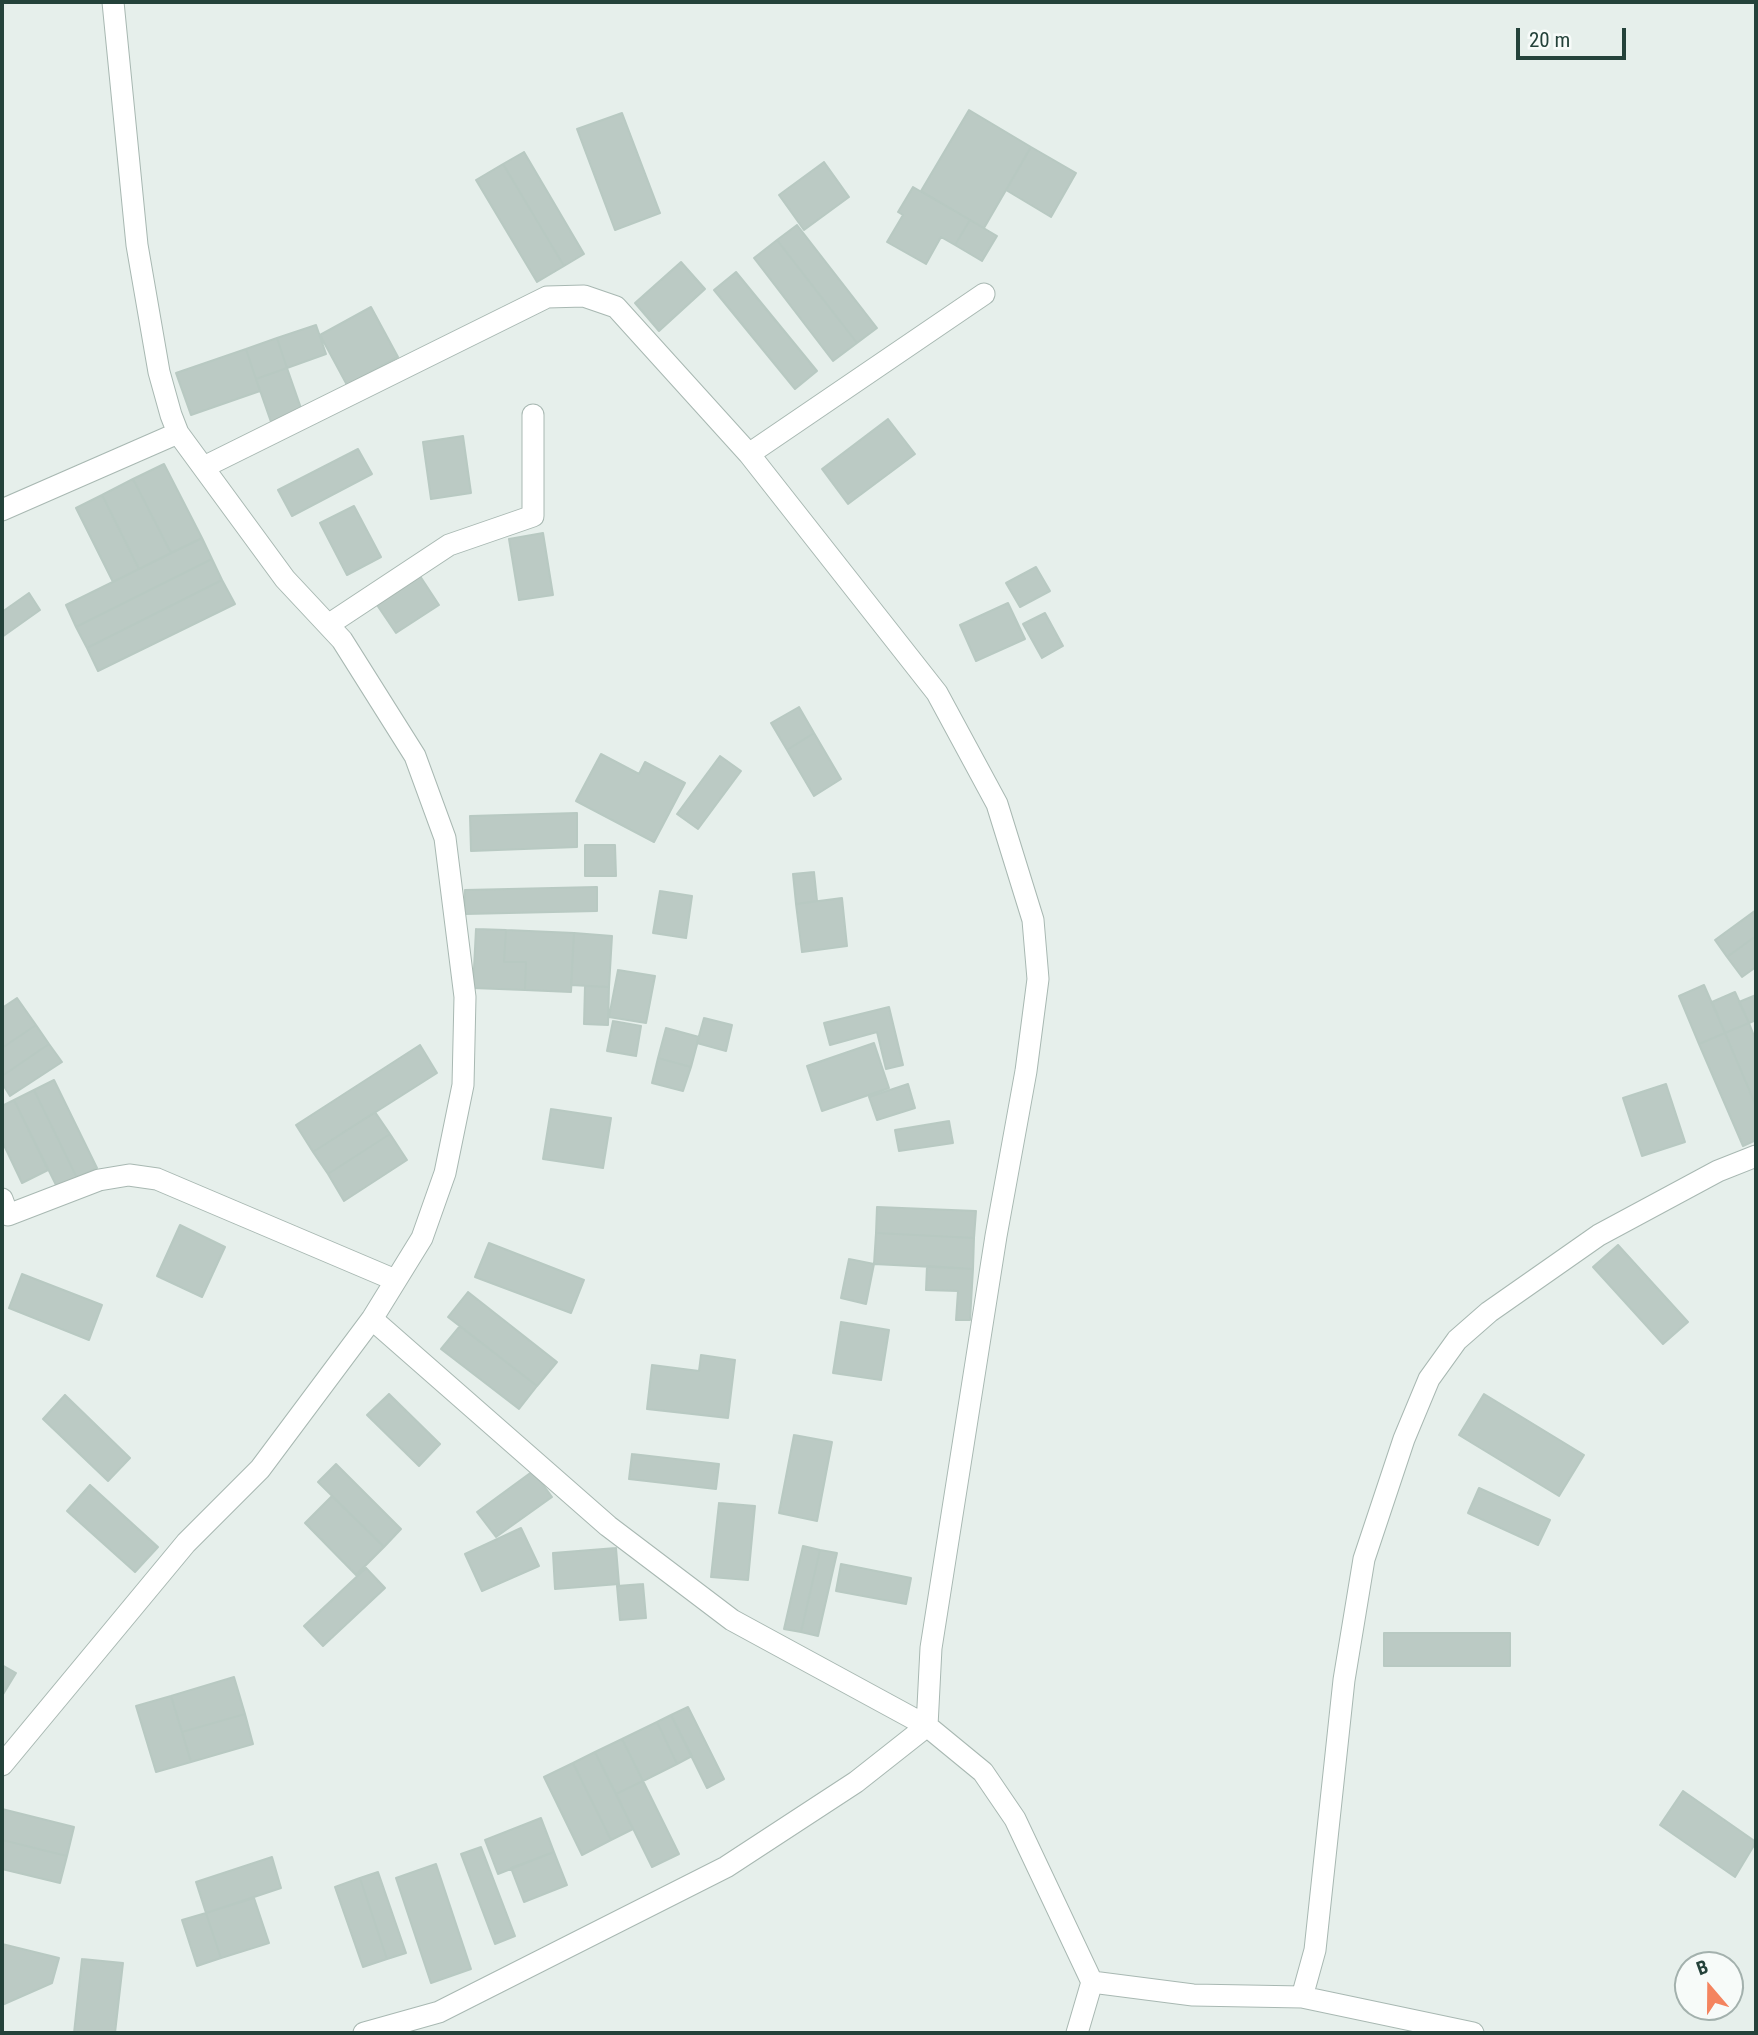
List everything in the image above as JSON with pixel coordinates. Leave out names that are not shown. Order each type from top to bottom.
[{"type":"street","points":[[2,1765],[186,1543],[260,1469],[372,1319],[422,1238],[445,1173],[463,1086],[464,997],[445,838],[415,756],[342,640],[285,579],[178,433],[159,372],[137,245],[113,2]]},
{"type":"street","points":[[749,454],[984,294]]},
{"type":"street","points":[[204,467],[547,297],[584,296],[616,307],[749,454],[937,693],[997,804],[1033,920],[1038,979],[1028,1058],[931,1648],[927,1726],[856,1782],[726,1867],[439,2012],[363,2033]]},
{"type":"street","points":[[328,625],[449,545],[533,516],[533,415]]},
{"type":"street","points":[[2,510],[178,433]]},
{"type":"street","points":[[1302,1997],[1315,1950],[1344,1680],[1364,1559],[1404,1439],[1429,1379],[1457,1340],[1489,1312],[1600,1235],[1718,1171],[1756,1156]]},
{"type":"street","points":[[2,1199],[8,1215],[99,1181],[129,1175],[158,1179],[395,1280]]},
{"type":"street","points":[[372,1319],[608,1526],[732,1620],[927,1726],[983,1772],[1015,1819],[1093,1982],[1077,2033]]},
{"type":"street","points":[[1093,1982],[1144,1992],[1193,1996],[1302,1997],[1473,2033]]},
{"type":"building","points":[[969,110],[1031,147],[984,228],[921,191]]},
{"type":"building","points":[[622,113],[660,213],[615,230],[577,129]]},
{"type":"building","points":[[1031,147],[1076,173],[1051,217],[1006,190]]},
{"type":"building","points":[[524,152],[584,254],[564,266],[503,164]]},
{"type":"building","points":[[824,162],[849,197],[804,230],[779,195]]},
{"type":"building","points":[[503,164],[564,266],[537,282],[476,180]]},
{"type":"building","points":[[913,187],[970,220],[955,245],[941,237],[926,264],[887,242],[903,215],[898,212]]},
{"type":"building","points":[[970,220],[997,236],[982,261],[955,245]]},
{"type":"building","points":[[797,225],[877,328],[857,343],[777,240]]},
{"type":"building","points":[[777,240],[857,343],[833,361],[754,258]]},
{"type":"building","points":[[681,262],[705,289],[659,331],[635,303]]},
{"type":"building","points":[[736,272],[817,371],[795,389],[714,290]]},
{"type":"building","points":[[371,307],[398,357],[347,385],[320,335]]},
{"type":"building","points":[[316,325],[326,354],[287,368],[277,338]]},
{"type":"building","points":[[277,338],[287,368],[256,379],[246,349]]},
{"type":"building","points":[[246,349],[260,391],[191,415],[176,373]]},
{"type":"building","points":[[287,368],[302,411],[271,422],[256,379]]},
{"type":"building","points":[[888,419],[915,454],[848,504],[822,469]]},
{"type":"building","points":[[463,436],[471,493],[431,499],[423,442]]},
{"type":"building","points":[[358,449],[372,474],[292,516],[278,490]]},
{"type":"building","points":[[164,464],[202,538],[171,553],[133,479]]},
{"type":"building","points":[[133,479],[171,553],[139,569],[102,495]]},
{"type":"building","points":[[102,495],[139,569],[113,582],[76,508]]},
{"type":"building","points":[[354,506],[381,557],[347,575],[320,523]]},
{"type":"building","points":[[543,533],[553,595],[519,600],[509,539]]},
{"type":"building","points":[[202,538],[212,559],[76,627],[66,605]]},
{"type":"building","points":[[212,559],[222,580],[87,648],[76,627]]},
{"type":"building","points":[[1036,567],[1050,591],[1020,607],[1006,583]]},
{"type":"building","points":[[418,573],[439,605],[396,633],[375,602]]},
{"type":"building","points":[[222,580],[235,604],[98,671],[87,648]]},
{"type":"building","points":[[29,593],[40,610],[2,637],[2,612]]},
{"type":"building","points":[[1008,603],[1025,639],[976,661],[960,625]]},
{"type":"building","points":[[1045,613],[1063,646],[1042,658],[1023,624]]},
{"type":"building","points":[[799,707],[814,733],[787,750],[771,723]]},
{"type":"building","points":[[814,733],[841,779],[814,796],[787,750]]},
{"type":"building","points":[[601,754],[639,774],[645,762],[685,783],[654,842],[576,801]]},
{"type":"building","points":[[720,756],[741,771],[698,829],[677,814]]},
{"type":"building","points":[[577,813],[577,847],[471,851],[470,816]]},
{"type":"building","points":[[585,845],[615,845],[616,876],[585,876]]},
{"type":"building","points":[[814,872],[817,901],[796,904],[793,874]]},
{"type":"building","points":[[597,887],[597,911],[465,914],[465,890]]},
{"type":"building","points":[[660,891],[692,896],[686,938],[653,933]]},
{"type":"building","points":[[842,898],[847,946],[802,952],[796,904]]},
{"type":"building","points":[[1756,910],[1756,936],[1727,957],[1715,940]]},
{"type":"building","points":[[476,929],[506,930],[504,962],[526,962],[525,990],[473,988]]},
{"type":"building","points":[[506,930],[574,933],[571,992],[525,990],[526,962],[504,962]]},
{"type":"building","points":[[574,933],[612,936],[609,987],[571,985]]},
{"type":"building","points":[[1756,936],[1756,967],[1742,977],[1727,957]]},
{"type":"building","points":[[618,970],[655,976],[646,1023],[609,1017]]},
{"type":"building","points":[[1704,985],[1725,1033],[1699,1044],[1679,996]]},
{"type":"building","points":[[585,986],[609,987],[608,1025],[584,1024]]},
{"type":"building","points":[[1735,992],[1749,1023],[1725,1033],[1712,1002]]},
{"type":"building","points":[[1756,995],[1756,1020],[1749,1023],[1739,1002]]},
{"type":"building","points":[[17,998],[36,1025],[2,1048],[2,1008]]},
{"type":"building","points":[[889,1007],[903,1065],[886,1069],[877,1032],[830,1045],[824,1023]]},
{"type":"building","points":[[704,1018],[732,1025],[726,1051],[697,1043]]},
{"type":"building","points":[[613,1021],[641,1026],[636,1056],[607,1051]]},
{"type":"building","points":[[1749,1023],[1756,1041],[1756,1106],[1725,1033]]},
{"type":"building","points":[[36,1025],[49,1044],[2,1076],[2,1048]]},
{"type":"building","points":[[666,1028],[699,1037],[691,1067],[658,1058]]},
{"type":"building","points":[[1725,1033],[1756,1106],[1756,1140],[1743,1146],[1699,1044]]},
{"type":"building","points":[[874,1043],[889,1088],[822,1111],[807,1066]]},
{"type":"building","points":[[49,1044],[62,1062],[10,1096],[2,1083],[2,1076]]},
{"type":"building","points":[[420,1045],[437,1073],[313,1152],[296,1125]]},
{"type":"building","points":[[658,1058],[691,1067],[683,1091],[652,1083]]},
{"type":"building","points":[[54,1080],[97,1168],[77,1178],[34,1090]]},
{"type":"building","points":[[908,1084],[915,1108],[877,1120],[869,1097]]},
{"type":"building","points":[[1666,1084],[1685,1142],[1642,1156],[1623,1098]]},
{"type":"building","points":[[34,1090],[77,1178],[57,1187],[14,1100]]},
{"type":"building","points":[[14,1100],[48,1170],[22,1183],[2,1141],[2,1106]]},
{"type":"building","points":[[551,1109],[611,1118],[603,1168],[543,1159]]},
{"type":"building","points":[[375,1112],[390,1134],[328,1174],[313,1152]]},
{"type":"building","points":[[949,1121],[953,1143],[899,1151],[895,1130]]},
{"type":"building","points":[[390,1134],[407,1160],[344,1201],[328,1174]]},
{"type":"building","points":[[877,1207],[976,1211],[974,1238],[876,1233]]},
{"type":"building","points":[[180,1225],[225,1247],[202,1297],[157,1276]]},
{"type":"building","points":[[876,1233],[974,1238],[973,1269],[874,1264]]},
{"type":"building","points":[[489,1243],[584,1280],[571,1313],[475,1277]]},
{"type":"building","points":[[1618,1245],[1688,1322],[1663,1344],[1593,1267]]},
{"type":"building","points":[[849,1259],[874,1264],[866,1304],[841,1298]]},
{"type":"building","points":[[927,1266],[973,1269],[970,1320],[956,1320],[958,1291],[926,1290]]},
{"type":"building","points":[[22,1274],[102,1305],[89,1340],[9,1308]]},
{"type":"building","points":[[468,1292],[557,1362],[537,1386],[448,1317]]},
{"type":"building","points":[[841,1322],[889,1330],[881,1380],[833,1373]]},
{"type":"building","points":[[460,1326],[537,1386],[519,1409],[441,1349]]},
{"type":"building","points":[[701,1355],[735,1360],[728,1418],[647,1409],[652,1365],[699,1371]]},
{"type":"building","points":[[389,1394],[440,1444],[419,1466],[367,1415]]},
{"type":"building","points":[[1484,1394],[1584,1455],[1559,1496],[1459,1435]]},
{"type":"building","points":[[65,1395],[130,1458],[108,1481],[43,1419]]},
{"type":"building","points":[[794,1435],[832,1442],[817,1521],[779,1513]]},
{"type":"building","points":[[632,1454],[719,1464],[716,1489],[629,1479]]},
{"type":"building","points":[[336,1464],[401,1529],[384,1547],[318,1482]]},
{"type":"building","points":[[533,1471],[552,1497],[496,1537],[477,1512]]},
{"type":"building","points":[[90,1485],[158,1547],[135,1572],[67,1511]]},
{"type":"building","points":[[1479,1488],[1550,1520],[1538,1545],[1468,1513]]},
{"type":"building","points":[[332,1496],[384,1547],[356,1575],[305,1523]]},
{"type":"building","points":[[719,1503],[755,1506],[748,1580],[711,1577]]},
{"type":"building","points":[[521,1528],[539,1566],[482,1591],[465,1554]]},
{"type":"building","points":[[803,1546],[820,1550],[801,1632],[784,1629]]},
{"type":"building","points":[[616,1548],[619,1584],[555,1589],[553,1553]]},
{"type":"building","points":[[820,1550],[837,1553],[818,1636],[801,1632]]},
{"type":"building","points":[[841,1564],[911,1578],[906,1604],[836,1591]]},
{"type":"building","points":[[366,1568],[385,1588],[323,1646],[304,1626]]},
{"type":"building","points":[[643,1584],[646,1618],[620,1620],[617,1586]]},
{"type":"building","points":[[1384,1633],[1510,1633],[1510,1666],[1384,1666]]},
{"type":"building","points":[[2,1665],[16,1673],[2,1696]]},
{"type":"building","points":[[234,1677],[245,1714],[182,1732],[171,1696]]},
{"type":"building","points":[[171,1696],[191,1762],[156,1772],[136,1706]]},
{"type":"building","points":[[688,1707],[724,1779],[707,1788],[671,1715]]},
{"type":"building","points":[[245,1714],[253,1744],[191,1762],[182,1732]]},
{"type":"building","points":[[671,1715],[692,1756],[677,1764],[657,1722]]},
{"type":"building","points":[[657,1722],[677,1764],[643,1781],[622,1739]]},
{"type":"building","points":[[622,1739],[643,1781],[616,1794],[595,1752]]},
{"type":"building","points":[[595,1752],[633,1829],[611,1840],[573,1763]]},
{"type":"building","points":[[573,1763],[611,1840],[582,1855],[544,1777]]},
{"type":"building","points":[[643,1781],[679,1854],[652,1867],[616,1794]]},
{"type":"building","points":[[1683,1791],[1756,1842],[1735,1877],[1660,1825]]},
{"type":"building","points":[[2,1809],[74,1827],[67,1856],[2,1840]]},
{"type":"building","points":[[541,1818],[554,1852],[498,1874],[485,1840]]},
{"type":"building","points":[[2,1840],[67,1856],[60,1883],[2,1869]]},
{"type":"building","points":[[481,1847],[515,1936],[495,1944],[461,1854]]},
{"type":"building","points":[[554,1852],[567,1885],[524,1902],[511,1868]]},
{"type":"building","points":[[272,1857],[281,1888],[206,1913],[196,1882]]},
{"type":"building","points":[[436,1864],[471,1969],[431,1983],[396,1878]]},
{"type":"building","points":[[378,1872],[406,1953],[387,1959],[360,1878]]},
{"type":"building","points":[[360,1878],[387,1959],[363,1967],[335,1887]]},
{"type":"building","points":[[254,1898],[269,1943],[221,1958],[206,1913]]},
{"type":"building","points":[[206,1913],[221,1958],[197,1966],[182,1920]]},
{"type":"building","points":[[2,1944],[59,1958],[52,1983],[2,2005]]},
{"type":"building","points":[[82,1959],[123,1963],[115,2033],[74,2033]]}]
